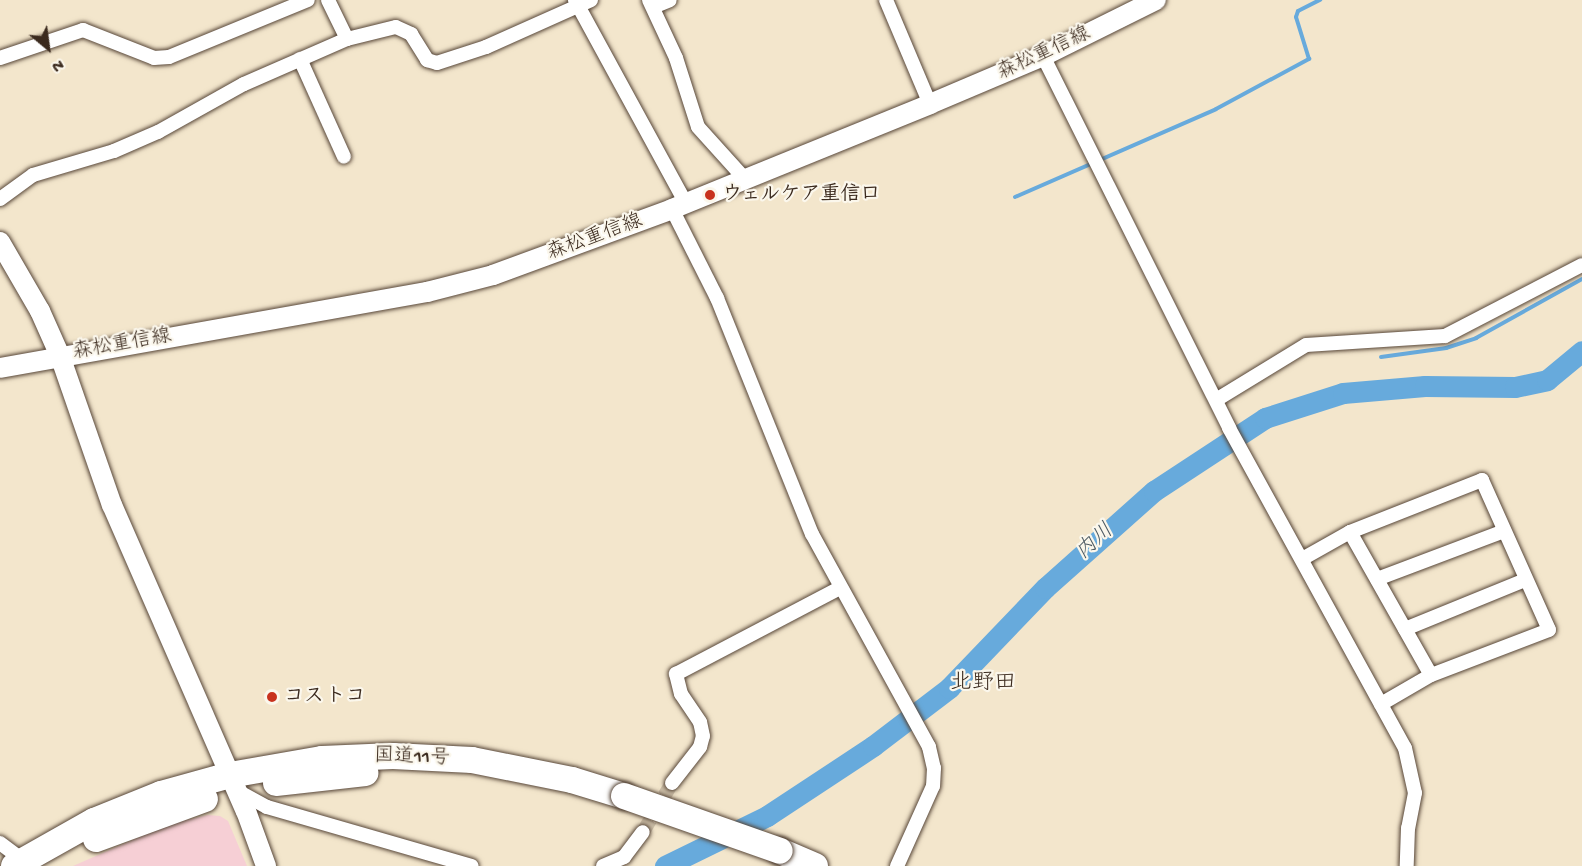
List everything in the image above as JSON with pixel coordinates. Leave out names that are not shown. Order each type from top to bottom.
[{"type":"highway","name":"国道11号","points":[[28,864],[123,808],[233,783],[339,775],[424,773],[505,782],[622,803],[774,860],[815,866]]},
{"type":"main road","name":"森松重信線","points":[[0,368],[427,292],[493,275],[679,206],[930,104],[1043,56],[1156,0]]},
{"type":"main road","points":[[0,242],[40,311],[60,356],[112,505],[233,783],[266,866]]},
{"type":"street","points":[[0,58],[83,30],[154,58],[169,57],[308,0]]},
{"type":"street","points":[[328,0],[347,39]]},
{"type":"street","points":[[0,199],[33,176],[114,151],[158,132],[244,84],[347,39],[396,27],[411,34],[427,60],[437,63],[486,47],[576,3],[591,0]]},
{"type":"street","points":[[670,0],[651,4],[676,58],[698,127],[745,180]]},
{"type":"street","points":[[886,0],[930,104]]},
{"type":"street","points":[[576,3],[679,206],[788,481],[840,588],[918,724],[934,768],[933,786],[897,866]]},
{"type":"street","points":[[1043,56],[1229,428],[1405,748],[1415,793],[1408,828],[1407,866]]},
{"type":"street","points":[[300,59],[344,157]]},
{"type":"street","points":[[1216,400],[1306,345],[1415,335],[1445,336],[1582,265]]},
{"type":"street","points":[[1302,559],[1350,532],[1482,480],[1549,630],[1431,675],[1381,704]]},
{"type":"street","points":[[1377,579],[1504,531]]},
{"type":"street","points":[[1350,532],[1431,675]]},
{"type":"street","points":[[1405,629],[1525,580]]},
{"type":"street","points":[[672,783],[700,747],[703,736],[700,722],[681,694],[676,674],[840,588]]},
{"type":"street","points":[[233,783],[267,807],[472,866]]},
{"type":"street","points":[[603,866],[624,857],[643,832]]},
{"type":"street","points":[[0,843],[28,864]]},
{"type":"shaded area","points":[[208,815],[220,816],[228,821],[247,866],[73,866],[169,824]]},
{"type":"waterway","points":[[1015,197],[1216,109],[1309,59],[1296,17],[1298,11],[1320,0]]},
{"type":"waterway","points":[[1381,357],[1446,348],[1476,338],[1582,279]]},
{"type":"waterway","name":"内川","points":[[665,866],[767,816],[873,746],[949,688],[1045,588],[1154,491],[1265,418],[1343,393],[1425,386],[1515,387],[1547,380],[1582,351]]},
{"type":"tunnel","points":[[643,832],[672,783]]},
{"type":"place","name":"ウェルケア重信口","points":[[710,195]]},
{"type":"place","name":"コストコ","points":[[272,697]]},
{"type":"district","name":"北野田","points":[[983,685]]}]
